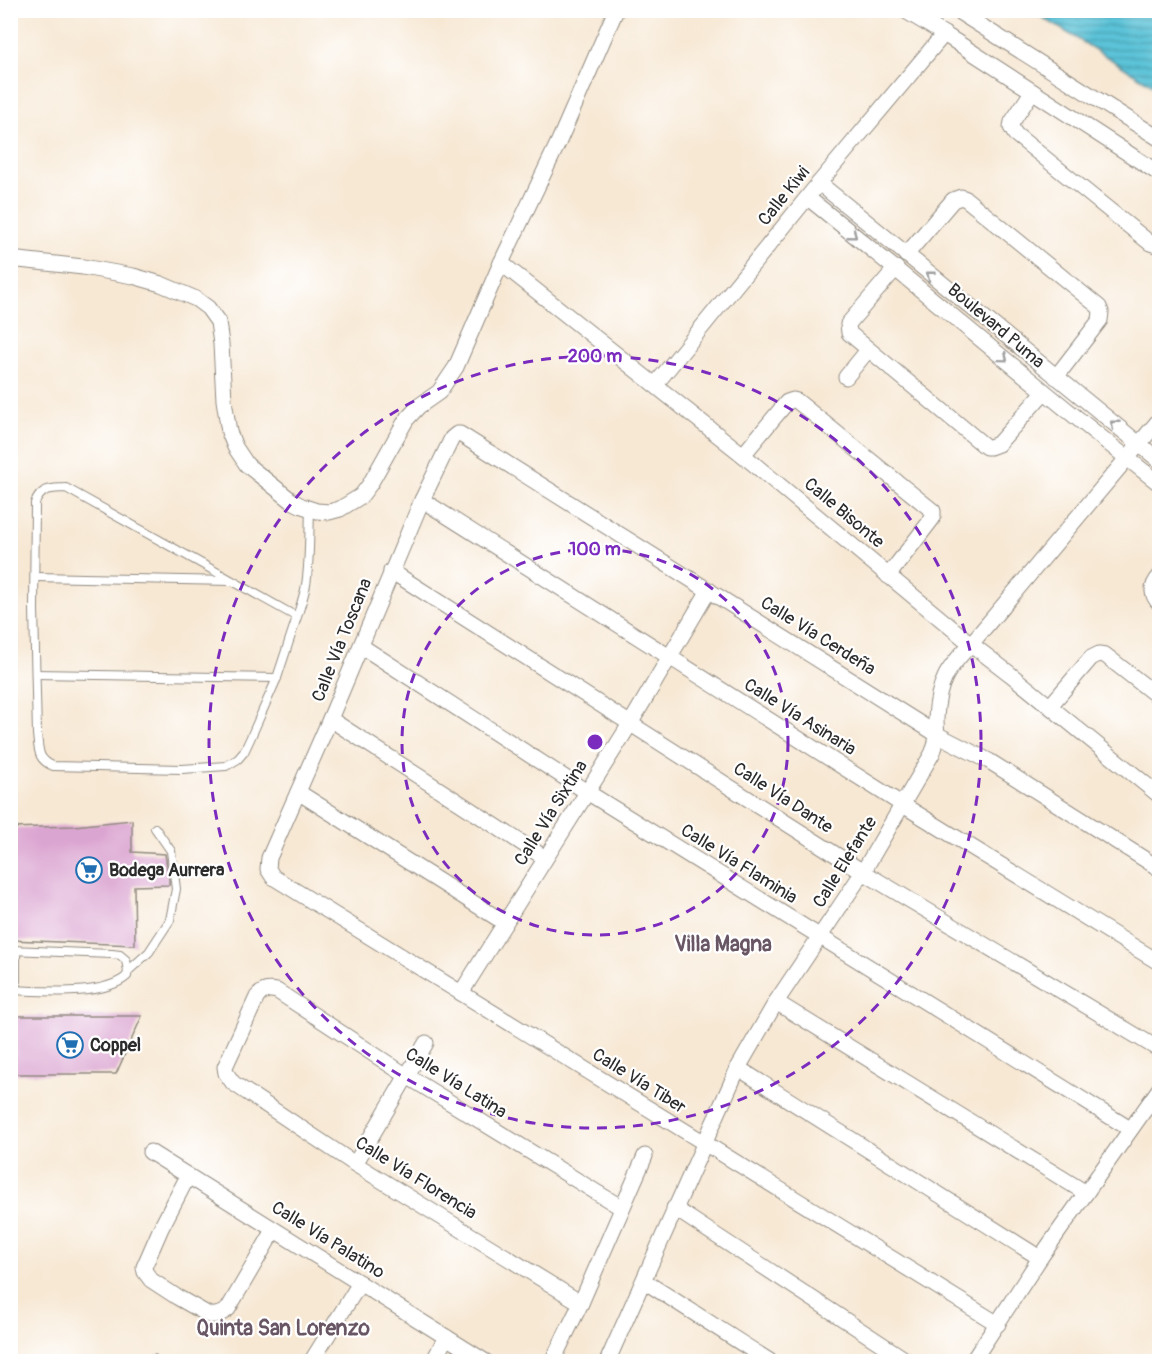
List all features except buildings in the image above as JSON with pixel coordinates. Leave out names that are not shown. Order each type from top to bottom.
[{"type":"street","points":[[10,259],[83,267],[133,276],[196,299],[208,308],[218,322],[224,400],[229,432],[235,447],[247,465],[292,501],[317,511],[329,512],[340,509],[361,496],[406,420],[419,406],[440,392],[456,367],[616,10]]},
{"type":"street","points":[[904,10],[1160,174]]},
{"type":"street","points":[[956,10],[1160,139]]},
{"type":"street","name":"Calle Kiwi","points":[[655,386],[819,183],[944,34]]},
{"type":"street","points":[[1032,92],[1012,122],[1011,127],[1015,134],[1150,243],[1156,245],[1160,243]]},
{"type":"street","name":"Boulevard Puma","points":[[819,183],[1160,461]]},
{"type":"street","points":[[906,255],[953,200],[961,197],[1099,307],[1100,320],[1056,377]]},
{"type":"street","name":"Boulevard Puma","points":[[808,198],[1160,484]]},
{"type":"street","name":"Calle Bisonte","points":[[501,263],[743,455],[971,644],[1160,796]]},
{"type":"street","points":[[896,268],[850,321],[848,329],[852,337],[986,447],[995,446],[1044,392]]},
{"type":"street","points":[[846,377],[868,350]]},
{"type":"street","points":[[743,455],[787,402],[797,401],[933,511],[932,519],[888,576]]},
{"type":"street","name":"Calle Elefante","points":[[614,1359],[675,1208],[738,1068],[776,1002],[863,872],[936,746],[937,705],[945,676],[953,663],[1160,419]]},
{"type":"street","name":"Calle Vía Toscana","points":[[268,863],[422,500],[452,438],[457,434]]},
{"type":"street","name":"Calle Vía Cerdeña","points":[[457,434],[464,436],[938,735],[989,761],[1160,869]]},
{"type":"street","name":"Calle Vía Asinaria","points":[[422,500],[903,805],[1160,963]]},
{"type":"street","name":"Calle Vía Dante","points":[[391,571],[863,872],[1160,1050]]},
{"type":"street","points":[[1156,599],[1152,588],[1160,576]]},
{"type":"street","name":"Calle Vía Sixtina","points":[[461,993],[630,724],[709,590]]},
{"type":"street","name":"Calle Vía Flaminia","points":[[361,646],[587,792],[1130,1128]]},
{"type":"street","points":[[1050,706],[1091,658],[1099,654],[1105,655],[1160,698]]},
{"type":"street","points":[[330,719],[545,858]]},
{"type":"street","points":[[298,792],[505,923]]},
{"type":"street","name":"Calle Vía Tiber","points":[[268,863],[268,869],[273,878],[998,1324]]},
{"type":"street","name":"Calle Vía Latina","points":[[233,1083],[225,1067],[257,997],[267,990],[277,991],[407,1076],[622,1208]]},
{"type":"street","points":[[776,1002],[1086,1193]]},
{"type":"street","points":[[355,1164],[426,1043]]},
{"type":"street","points":[[738,1068],[1040,1258]]},
{"type":"street","name":"Calle Vía Florencia","points":[[233,1083],[355,1164],[581,1303]]},
{"type":"street","points":[[972,1362],[1040,1258],[1160,1088]]},
{"type":"street","name":"Calle Vía Palatino","points":[[150,1152],[486,1362]]},
{"type":"street","points":[[552,1362],[581,1303],[645,1156]]},
{"type":"street","points":[[188,1176],[144,1267],[147,1276],[177,1297],[209,1315],[215,1316],[228,1310],[274,1230]]},
{"type":"street","points":[[675,1208],[909,1362]]},
{"type":"street","points":[[644,1281],[771,1362]]},
{"type":"street","points":[[311,1362],[360,1282]]},
{"type":"street","points":[[433,1362],[446,1337]]},
{"type":"lane","points":[[297,618],[66,488],[49,489],[39,494],[35,502],[37,734],[39,752],[44,762],[53,766],[182,769],[219,768],[238,759],[244,752],[277,678],[297,618],[306,586],[310,508]]},
{"type":"lane","points":[[35,577],[233,581]]},
{"type":"lane","points":[[36,674],[277,678]]},
{"type":"lane","points":[[128,971],[149,952],[170,920],[176,889],[171,850],[155,828]]},
{"type":"lane","points":[[13,950],[120,955],[126,960],[128,971],[127,976],[116,983],[93,989],[13,990],[13,950]]},
{"type":"water","points":[[1032,11],[1159,11],[1159,89]]},
{"type":"place","name":"Bodega Aurrera","points":[[89,870]]},
{"type":"place","name":"Coppel","points":[[70,1045]]},
{"type":"district","name":"Villa Magna","points":[[723,944]]},
{"type":"district","name":"Quinta San Lorenzo","points":[[283,1328]]}]
